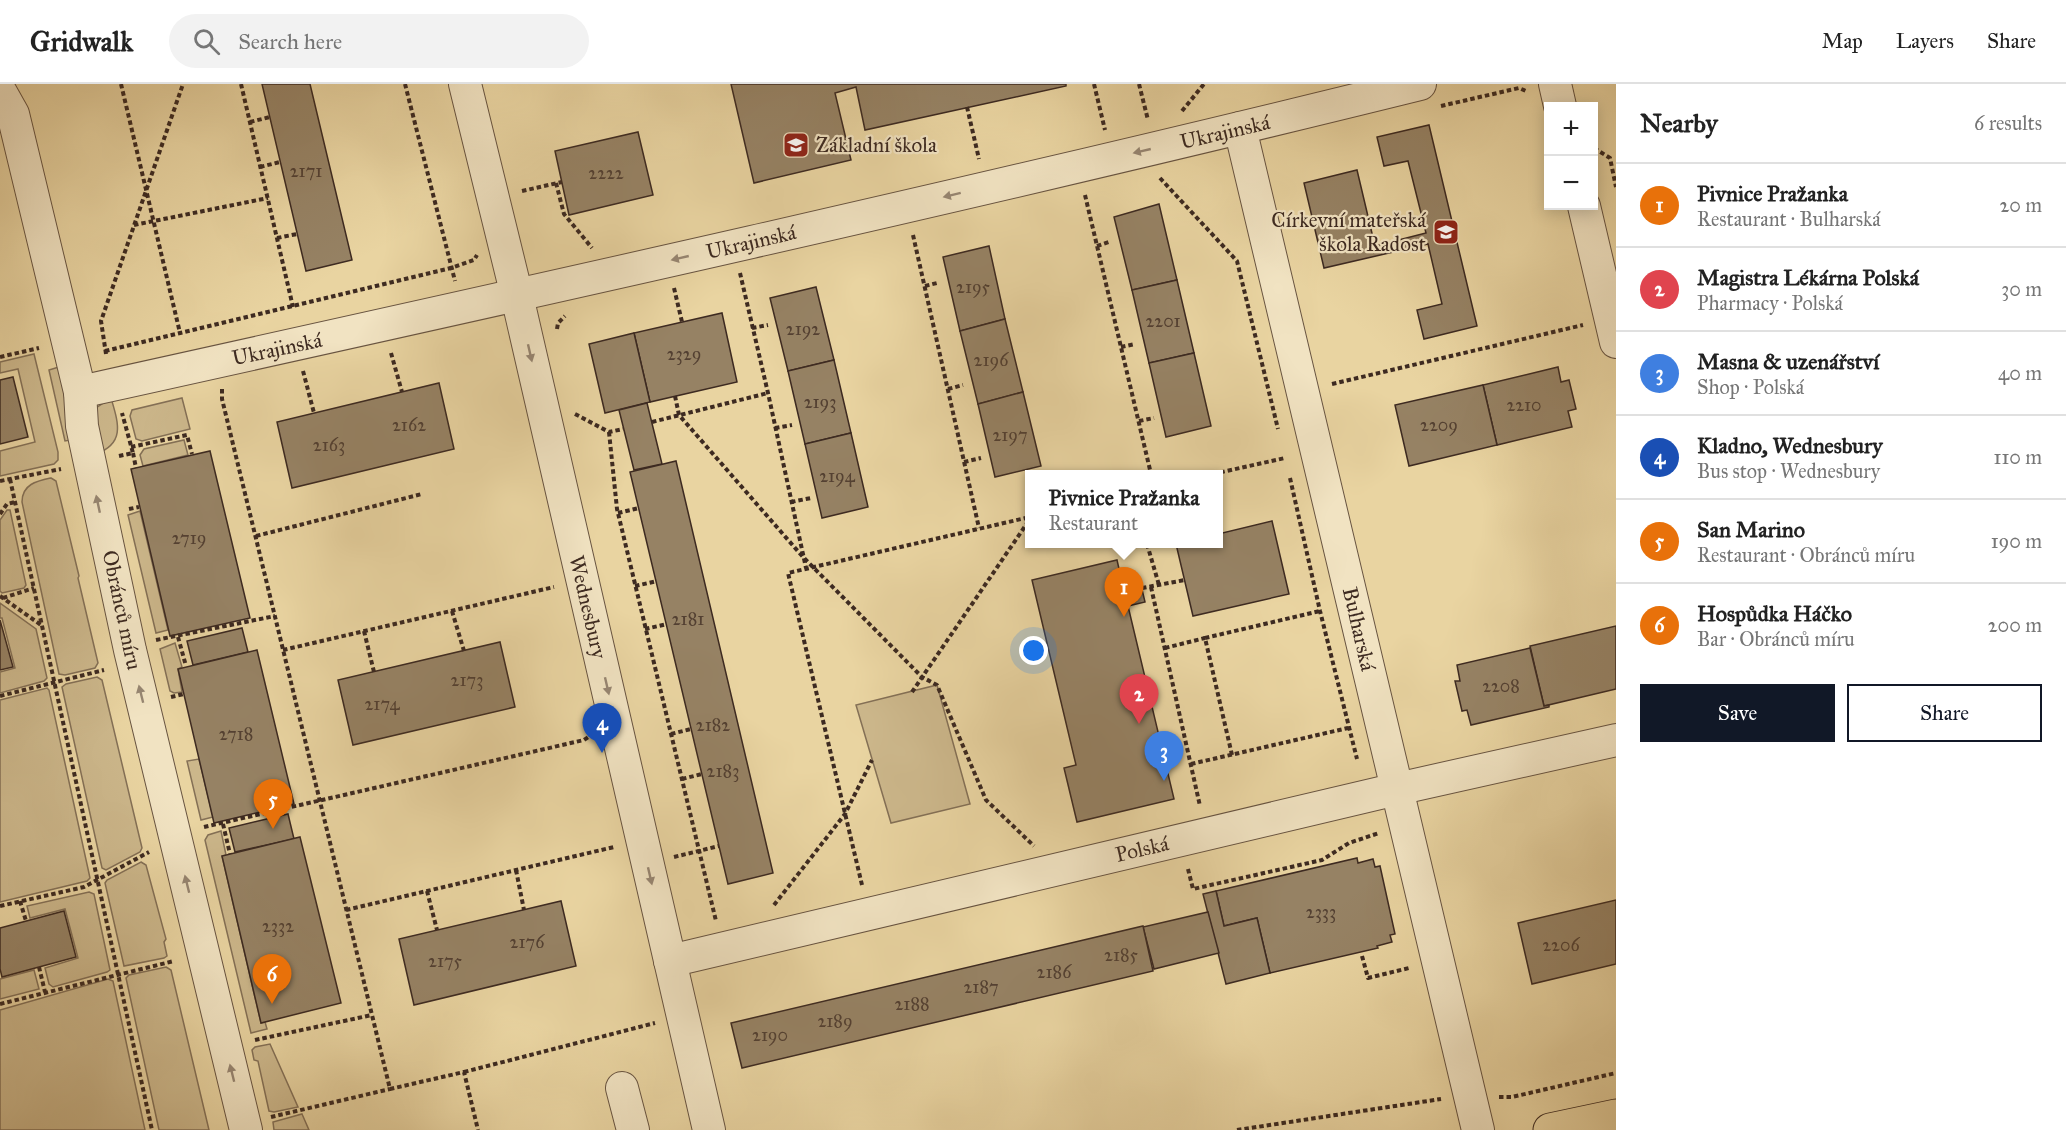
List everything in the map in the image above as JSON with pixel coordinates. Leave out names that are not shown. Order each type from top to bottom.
[{"type":"main road","points":[[1550,1130],[1616,1116]]},
{"type":"street","name":"Wednesbury","points":[[465,84],[517,296],[636,854],[670,961],[709,1130]]},
{"type":"street","points":[[1541,88],[1556,102]]},
{"type":"street","name":"Obránců míru","points":[[0,91],[13,114],[80,392],[82,426],[130,650],[246,1130]]},
{"type":"street","name":"Ukrajinská","points":[[80,392],[517,296],[1240,128],[1425,96]]},
{"type":"street","name":"Bulharská","points":[[1240,128],[1478,1130]]},
{"type":"street","points":[[1585,210],[1616,342]]},
{"type":"street","name":"Polská","points":[[670,961],[1397,789],[1616,741]]},
{"type":"street","points":[[622,1088],[633,1130]]},
{"type":"path","points":[[120,84],[180,333]]},
{"type":"path","points":[[183,84],[100,321],[105,349],[293,307],[451,268],[474,260],[478,252]]},
{"type":"path","points":[[241,84],[293,307]]},
{"type":"path","points":[[405,84],[451,268]]},
{"type":"path","points":[[1094,84],[1108,140]]},
{"type":"path","points":[[1139,84],[1150,130]]},
{"type":"path","points":[[1177,117],[1204,84]]},
{"type":"path","points":[[1425,96],[1541,88]]},
{"type":"path","points":[[967,107],[981,169]]},
{"type":"path","points":[[250,122],[270,117]]},
{"type":"path","points":[[1598,151],[1616,164]]},
{"type":"path","points":[[1610,158],[1616,188]]},
{"type":"path","points":[[260,167],[280,162]]},
{"type":"path","points":[[1156,173],[1237,261],[1280,435]]},
{"type":"path","points":[[517,192],[562,182]]},
{"type":"path","points":[[556,183],[564,213],[593,249]]},
{"type":"path","points":[[1084,191],[1150,470]]},
{"type":"path","points":[[134,225],[268,198]]},
{"type":"path","points":[[912,232],[979,528]]},
{"type":"path","points":[[277,238],[297,234]]},
{"type":"path","points":[[1097,246],[1109,242]]},
{"type":"path","points":[[751,269],[739,272],[806,568]]},
{"type":"path","points":[[925,286],[937,283]]},
{"type":"path","points":[[682,322],[674,287],[685,285]]},
{"type":"path","points":[[556,333],[558,323],[569,312]]},
{"type":"path","points":[[1332,384],[1587,324]]},
{"type":"path","points":[[752,328],[768,325]]},
{"type":"path","points":[[389,344],[402,392]]},
{"type":"path","points":[[1121,347],[1135,344]]},
{"type":"path","points":[[0,357],[39,348]]},
{"type":"path","points":[[302,364],[314,413]]},
{"type":"path","points":[[1329,373],[1335,394]]},
{"type":"path","points":[[223,383],[222,399],[390,1089]]},
{"type":"path","points":[[114,385],[136,468]]},
{"type":"path","points":[[948,389],[963,385]]},
{"type":"path","points":[[651,422],[768,393]]},
{"type":"path","points":[[675,396],[679,415],[803,557],[922,676],[937,686],[986,800],[1035,846]]},
{"type":"path","points":[[572,412],[609,432],[623,429]]},
{"type":"path","points":[[1139,421],[1154,418]]},
{"type":"path","points":[[775,428],[792,425]]},
{"type":"path","points":[[609,432],[618,513],[716,922]]},
{"type":"path","points":[[110,458],[187,435],[192,454]]},
{"type":"path","points":[[964,462],[981,458]]},
{"type":"path","points":[[1223,472],[1285,458],[1358,765]]},
{"type":"path","points":[[0,482],[66,468]]},
{"type":"path","points":[[10,479],[152,1130]]},
{"type":"path","points":[[256,537],[422,494]]},
{"type":"path","points":[[791,502],[811,498]]},
{"type":"path","points":[[0,514],[7,504],[15,502]]},
{"type":"path","points":[[618,513],[639,508]]},
{"type":"path","points":[[862,887],[788,573],[1025,519]]},
{"type":"path","points":[[912,692],[1025,524]]},
{"type":"path","points":[[1148,548],[1159,585]]},
{"type":"path","points":[[1142,588],[1185,580]]},
{"type":"path","points":[[635,586],[657,581]]},
{"type":"path","points":[[283,650],[565,584]]},
{"type":"path","points":[[1151,587],[1203,817]]},
{"type":"path","points":[[1,598],[34,588]]},
{"type":"path","points":[[1,598],[42,626]]},
{"type":"path","points":[[452,610],[464,651]]},
{"type":"path","points":[[1165,648],[1320,611]]},
{"type":"path","points":[[153,641],[275,616]]},
{"type":"path","points":[[645,629],[667,624]]},
{"type":"path","points":[[364,631],[374,672]]},
{"type":"path","points":[[178,637],[186,666]]},
{"type":"path","points":[[1205,638],[1232,755]]},
{"type":"path","points":[[0,696],[106,670]]},
{"type":"path","points":[[167,698],[184,694]]},
{"type":"path","points":[[1191,764],[1348,728]]},
{"type":"path","points":[[671,734],[691,729]]},
{"type":"path","points":[[198,829],[584,740],[598,730]]},
{"type":"path","points":[[767,914],[845,814],[872,760]]},
{"type":"path","points":[[682,779],[702,774]]},
{"type":"path","points":[[223,824],[230,854]]},
{"type":"path","points":[[1187,867],[1193,889],[1322,860],[1349,843],[1376,833]]},
{"type":"path","points":[[346,910],[516,870],[636,854],[699,851],[719,846]]},
{"type":"path","points":[[0,906],[84,887],[149,852]]},
{"type":"path","points":[[516,870],[524,910]]},
{"type":"path","points":[[428,891],[437,930]]},
{"type":"path","points":[[20,901],[26,921]]},
{"type":"path","points":[[0,1004],[174,961]]},
{"type":"path","points":[[39,967],[45,992]]},
{"type":"path","points":[[248,1041],[372,1015]]},
{"type":"path","points":[[280,1115],[665,1020]]},
{"type":"path","points":[[464,1071],[478,1130]]},
{"type":"path","points":[[1237,1130],[1453,1097],[1512,1097],[1616,1073]]},
{"type":"shaded area","points":[[34,354],[58,460],[54,464],[0,476],[0,451],[35,442],[18,369],[0,373],[0,362]]},
{"type":"shaded area","points":[[62,366],[71,440],[65,441],[49,370]]},
{"type":"shaded area","points":[[111,398],[117,423],[116,438],[106,449],[96,454],[96,408]]},
{"type":"shaded area","points":[[182,398],[190,429],[142,441],[136,439],[130,416],[132,410]]},
{"type":"shaded area","points":[[184,440],[188,455],[143,466],[140,455],[144,449]]},
{"type":"shaded area","points":[[51,478],[56,481],[98,663],[95,668],[65,675],[59,674],[22,502],[27,487]]},
{"type":"shaded area","points":[[7,510],[10,510],[26,585],[24,588],[2,593],[0,591],[0,520]]},
{"type":"shaded area","points":[[140,511],[168,630],[156,633],[128,515]]},
{"type":"shaded area","points":[[0,603],[36,629],[47,678],[44,681],[0,693],[0,672],[15,668],[2,618],[0,618]]},
{"type":"shaded area","points":[[175,643],[182,667],[178,669],[182,692],[174,693],[170,691],[160,649]]},
{"type":"shaded area","points":[[97,677],[102,680],[142,848],[140,852],[106,870],[102,868],[62,687]]},
{"type":"shaded area","points":[[937,685],[970,804],[891,823],[856,705]]},
{"type":"shaded area","points":[[47,688],[90,878],[87,881],[0,902],[0,700]]},
{"type":"shaded area","points":[[199,759],[213,817],[201,820],[187,761]]},
{"type":"shaded area","points":[[221,831],[226,855],[222,856],[261,1023],[265,1022],[267,1029],[251,1033],[205,840],[208,835]]},
{"type":"shaded area","points":[[141,862],[146,865],[166,939],[164,942],[167,956],[124,966],[105,883]]},
{"type":"shaded area","points":[[89,892],[94,894],[110,970],[53,987],[49,984],[45,968],[78,958],[65,909],[30,918],[27,906]]},
{"type":"shaded area","points":[[166,967],[171,970],[209,1130],[159,1130],[126,978],[129,975]]},
{"type":"shaded area","points":[[34,970],[39,989],[0,999],[0,979]]},
{"type":"shaded area","points":[[108,979],[113,981],[145,1130],[0,1130],[0,1010]]},
{"type":"shaded area","points":[[270,1044],[298,1107],[269,1111],[258,1061],[254,1060],[252,1050],[255,1047]]},
{"type":"shaded area","points":[[302,1114],[309,1130],[274,1130],[273,1122]]},
{"type":"building","points":[[262,84],[310,84],[352,260],[306,271]]},
{"type":"building","name":"Základní škola","points":[[731,84],[1066,84],[1066,86],[865,130],[856,87],[835,93],[851,160],[754,183]]},
{"type":"building","points":[[1429,125],[1477,326],[1424,339],[1417,310],[1442,304],[1428,244],[1324,268],[1304,183],[1357,170],[1375,246],[1426,233],[1408,161],[1384,166],[1377,137]]},
{"type":"building","points":[[638,132],[653,195],[569,215],[555,151]]},
{"type":"building","points":[[1159,204],[1177,280],[1132,290],[1114,217]]},
{"type":"building","points":[[989,246],[1005,319],[960,331],[943,257]]},
{"type":"building","points":[[1177,280],[1194,353],[1149,363],[1132,290]]},
{"type":"building","points":[[816,287],[834,360],[788,371],[770,298]]},
{"type":"building","points":[[722,313],[737,382],[650,402],[634,333]]},
{"type":"building","points":[[1005,319],[1023,392],[978,404],[960,331]]},
{"type":"building","points":[[634,333],[650,402],[605,413],[589,344]]},
{"type":"building","points":[[1194,353],[1211,426],[1166,437],[1149,363]]},
{"type":"building","points":[[834,360],[851,433],[805,444],[788,371]]},
{"type":"building","points":[[1558,367],[1561,382],[1569,380],[1576,409],[1568,411],[1572,427],[1497,445],[1483,385]]},
{"type":"building","points":[[13,377],[28,437],[0,444],[0,380]]},
{"type":"building","points":[[439,383],[454,449],[292,488],[277,422]]},
{"type":"building","points":[[1483,385],[1497,445],[1409,466],[1395,405]]},
{"type":"building","points":[[1023,392],[1041,466],[995,477],[978,404]]},
{"type":"building","points":[[647,403],[662,464],[634,470],[619,410]]},
{"type":"building","points":[[851,433],[868,507],[822,518],[805,444]]},
{"type":"building","points":[[210,451],[250,618],[170,636],[131,469]]},
{"type":"building","points":[[676,461],[773,873],[728,884],[630,472]]},
{"type":"building","points":[[1272,521],[1289,594],[1193,616],[1177,548],[1223,548],[1223,533]]},
{"type":"building","points":[[1117,560],[1122,582],[1139,577],[1145,602],[1128,606],[1174,799],[1077,822],[1064,768],[1076,765],[1032,580]]},
{"type":"building","points":[[0,620],[13,667],[0,670]]},
{"type":"building","points":[[1616,626],[1616,689],[1544,706],[1530,646]]},
{"type":"building","points":[[242,628],[248,652],[193,665],[187,641]]},
{"type":"building","points":[[500,642],[515,707],[353,745],[338,680]]},
{"type":"building","points":[[1530,648],[1544,706],[1549,705],[1549,707],[1471,725],[1467,710],[1462,711],[1455,681],[1460,681],[1457,665]]},
{"type":"building","points":[[257,650],[294,804],[214,823],[178,669]]},
{"type":"building","points":[[288,814],[294,839],[235,852],[229,828]]},
{"type":"building","points":[[300,837],[341,1003],[261,1023],[222,856]]},
{"type":"building","points":[[1357,858],[1358,863],[1373,859],[1375,867],[1380,866],[1395,934],[1390,935],[1392,942],[1377,946],[1378,948],[1270,973],[1257,918],[1224,926],[1216,891]]},
{"type":"building","points":[[1216,891],[1224,926],[1257,918],[1270,973],[1226,984],[1203,894]]},
{"type":"building","points":[[1616,900],[1616,964],[1532,984],[1518,923]]},
{"type":"building","points":[[561,901],[576,966],[414,1005],[399,939]]},
{"type":"building","points":[[64,911],[76,957],[2,977],[0,928]]},
{"type":"building","points":[[1208,912],[1219,953],[1154,969],[1143,927]]},
{"type":"building","points":[[1143,926],[1153,971],[742,1068],[731,1023]]},
{"type":"place","name":"Základní škola","points":[[796,145]]},
{"type":"place","name":"Církevní mateřská škola Radost","points":[[1446,232]]},
{"type":"place","name":"Pivnice Pražanka","points":[[1124,617]]},
{"type":"place","name":"Magistra Lékárna Polská","points":[[1139,724]]},
{"type":"place","name":"Kladno, Wednesbury","points":[[602,753]]},
{"type":"place","name":"Masna & uzenářství","points":[[1164,781]]},
{"type":"place","name":"San Marino","points":[[273,829]]},
{"type":"place","name":"Hospůdka Háčko","points":[[272,1004]]}]
